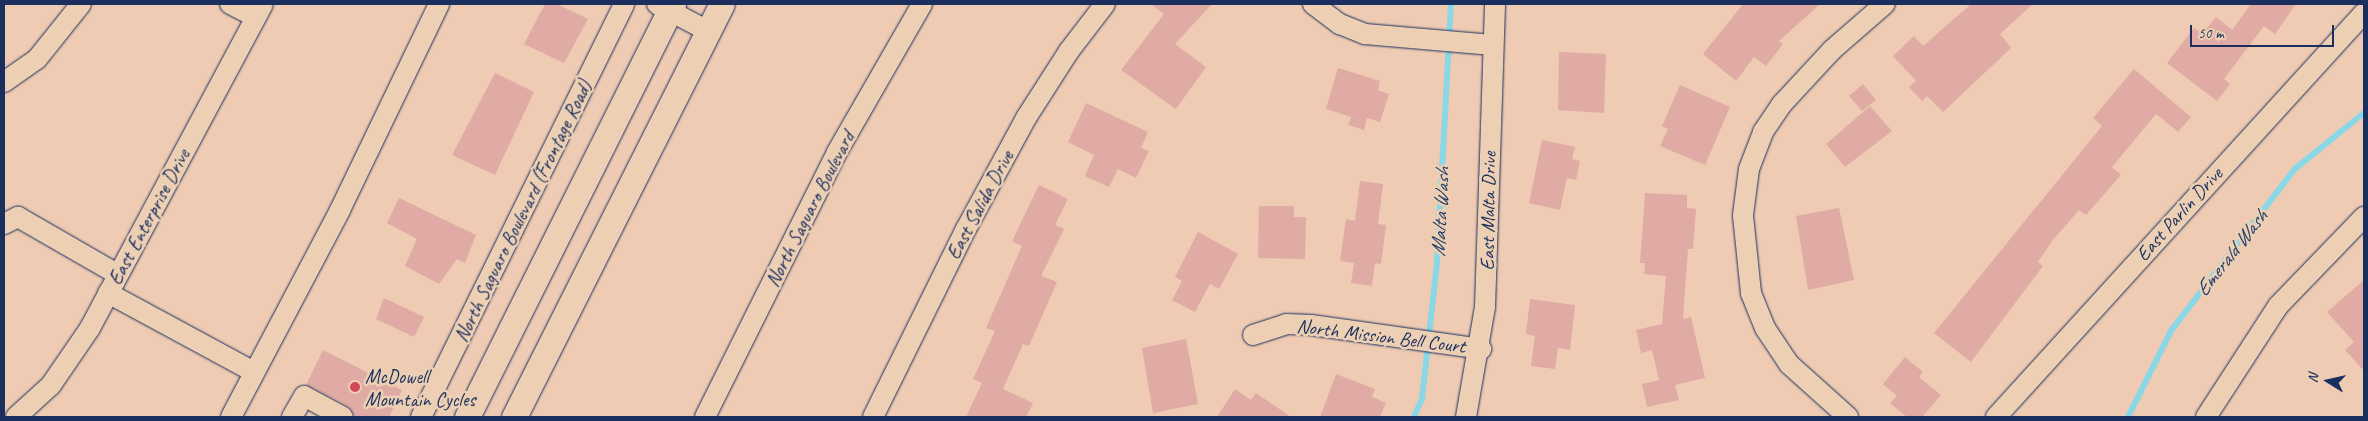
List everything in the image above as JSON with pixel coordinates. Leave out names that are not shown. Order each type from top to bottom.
[{"type":"main road","points":[[514,417],[706,30],[722,4]]},
{"type":"main road","points":[[467,417],[666,6]]},
{"type":"street","points":[[4,82],[37,59],[81,4]]},
{"type":"street","points":[[230,4],[260,11]]},
{"type":"street","points":[[239,414],[254,372],[340,210],[439,4]]},
{"type":"street","name":"North Saguaro Boulevard (Frontage Road)","points":[[421,417],[624,4]]},
{"type":"street","name":"North Saguaro Boulevard","points":[[704,417],[842,144],[922,4]]},
{"type":"street","name":"East Salida Drive","points":[[873,417],[966,229],[1026,118],[1069,51],[1106,4]]},
{"type":"street","points":[[1313,4],[1340,24],[1366,34],[1493,45]]},
{"type":"street","name":"East Malta Drive","points":[[1466,417],[1481,349],[1495,4]]},
{"type":"street","points":[[1848,417],[1789,364],[1766,328],[1751,293],[1744,215],[1749,170],[1763,132],[1782,104],[1826,56],[1886,4]]},
{"type":"street","points":[[666,6],[706,30]]},
{"type":"street","name":"East Enterprise Drive","points":[[16,417],[51,385],[90,328],[117,274],[260,11]]},
{"type":"street","name":"East Parlin Drive","points":[[1996,417],[2364,13]]},
{"type":"street","points":[[4,224],[18,217],[117,274]]},
{"type":"street","points":[[2206,417],[2278,306],[2364,217]]},
{"type":"street","points":[[108,293],[254,372]]},
{"type":"street","name":"North Mission Bell Court","points":[[1253,335],[1286,324],[1311,324],[1481,349]]},
{"type":"street","points":[[292,417],[304,396],[343,417]]},
{"type":"street","points":[[4,404],[16,417]]},
{"type":"building","points":[[545,4],[557,4],[588,19],[564,63],[524,44]]},
{"type":"building","points":[[1151,4],[1212,4],[1175,44],[1206,67],[1176,109],[1121,70],[1164,14]]},
{"type":"building","points":[[1743,4],[1820,4],[1779,41],[1783,44],[1766,66],[1754,57],[1736,81],[1703,54]]},
{"type":"building","points":[[1971,4],[2033,4],[2000,34],[2011,48],[1943,112],[1927,96],[1922,101],[1909,87],[1916,81],[1893,56],[1914,36],[1923,46]]},
{"type":"building","points":[[2251,4],[2296,4],[2275,34],[2264,26],[2224,79],[2230,84],[2217,101],[2167,63],[2194,28],[2202,34],[2216,17],[2232,30]]},
{"type":"building","points":[[1559,52],[1606,54],[1604,113],[1558,110]]},
{"type":"building","points":[[1338,68],[1380,81],[1378,90],[1389,94],[1380,122],[1367,118],[1364,130],[1348,125],[1351,117],[1326,109]]},
{"type":"building","points":[[2134,69],[2191,117],[2178,132],[2156,114],[2112,167],[2121,175],[2086,215],[2079,210],[2052,241],[2038,262],[2043,266],[1971,362],[1934,333],[2102,126],[2093,118]]},
{"type":"building","points":[[495,73],[534,92],[495,175],[452,155]]},
{"type":"building","points":[[1863,84],[1876,100],[1862,111],[1849,96]]},
{"type":"building","points":[[1680,85],[1730,107],[1705,165],[1660,146],[1668,129],[1662,126]]},
{"type":"building","points":[[1086,103],[1148,132],[1141,148],[1149,151],[1136,178],[1118,169],[1109,187],[1085,176],[1094,155],[1068,142]]},
{"type":"building","points":[[1870,106],[1892,131],[1845,167],[1826,144]]},
{"type":"building","points":[[1542,140],[1575,147],[1572,159],[1580,161],[1576,180],[1567,178],[1560,210],[1529,203]]},
{"type":"building","points":[[1360,181],[1383,184],[1378,224],[1386,225],[1381,264],[1375,263],[1372,286],[1351,283],[1354,263],[1340,261],[1346,219],[1355,221]]},
{"type":"building","points":[[1039,185],[1068,199],[1055,225],[1064,229],[1041,276],[1057,282],[1029,346],[1023,344],[1003,389],[1033,403],[1026,417],[966,417],[982,383],[973,379],[995,331],[986,328],[1022,246],[1012,241]]},
{"type":"building","points":[[1645,193],[1687,195],[1687,208],[1696,209],[1693,249],[1688,249],[1683,319],[1691,317],[1705,378],[1675,385],[1679,400],[1647,407],[1642,384],[1659,380],[1652,350],[1641,353],[1636,330],[1662,324],[1666,276],[1644,274],[1645,263],[1640,263]]},
{"type":"building","points":[[399,198],[476,235],[465,263],[457,259],[439,284],[405,266],[417,239],[387,223]]},
{"type":"building","points":[[1259,206],[1294,206],[1294,217],[1306,217],[1305,259],[1258,258]]},
{"type":"building","points":[[1839,208],[1854,280],[1808,290],[1796,216]]},
{"type":"building","points":[[1198,232],[1238,254],[1219,289],[1210,284],[1195,312],[1172,300],[1182,281],[1175,277]]},
{"type":"building","points":[[2364,280],[2364,371],[2345,350],[2354,342],[2327,312]]},
{"type":"building","points":[[384,298],[424,317],[414,337],[376,319]]},
{"type":"building","points":[[1530,299],[1575,305],[1570,350],[1558,348],[1555,369],[1531,366],[1535,336],[1526,334]]},
{"type":"building","points":[[1186,339],[1198,404],[1153,413],[1142,348]]},
{"type":"building","points":[[323,350],[402,390],[389,417],[355,417],[349,407],[306,385]]},
{"type":"building","points":[[1905,357],[1923,372],[1919,377],[1941,395],[1922,417],[1907,417],[1890,403],[1897,396],[1883,384]]},
{"type":"building","points":[[1336,374],[1375,389],[1372,397],[1386,403],[1380,417],[1320,417]]},
{"type":"building","points":[[1235,389],[1251,400],[1256,393],[1291,417],[1217,417]]},
{"type":"waterway","name":"Malta Wash","points":[[1414,417],[1422,399],[1437,263],[1451,4]]},
{"type":"waterway","name":"Emerald Wash","points":[[2128,417],[2171,331],[2295,169],[2364,113]]},
{"type":"place","name":"McDowell Mountain Cycles","points":[[355,387]]}]
